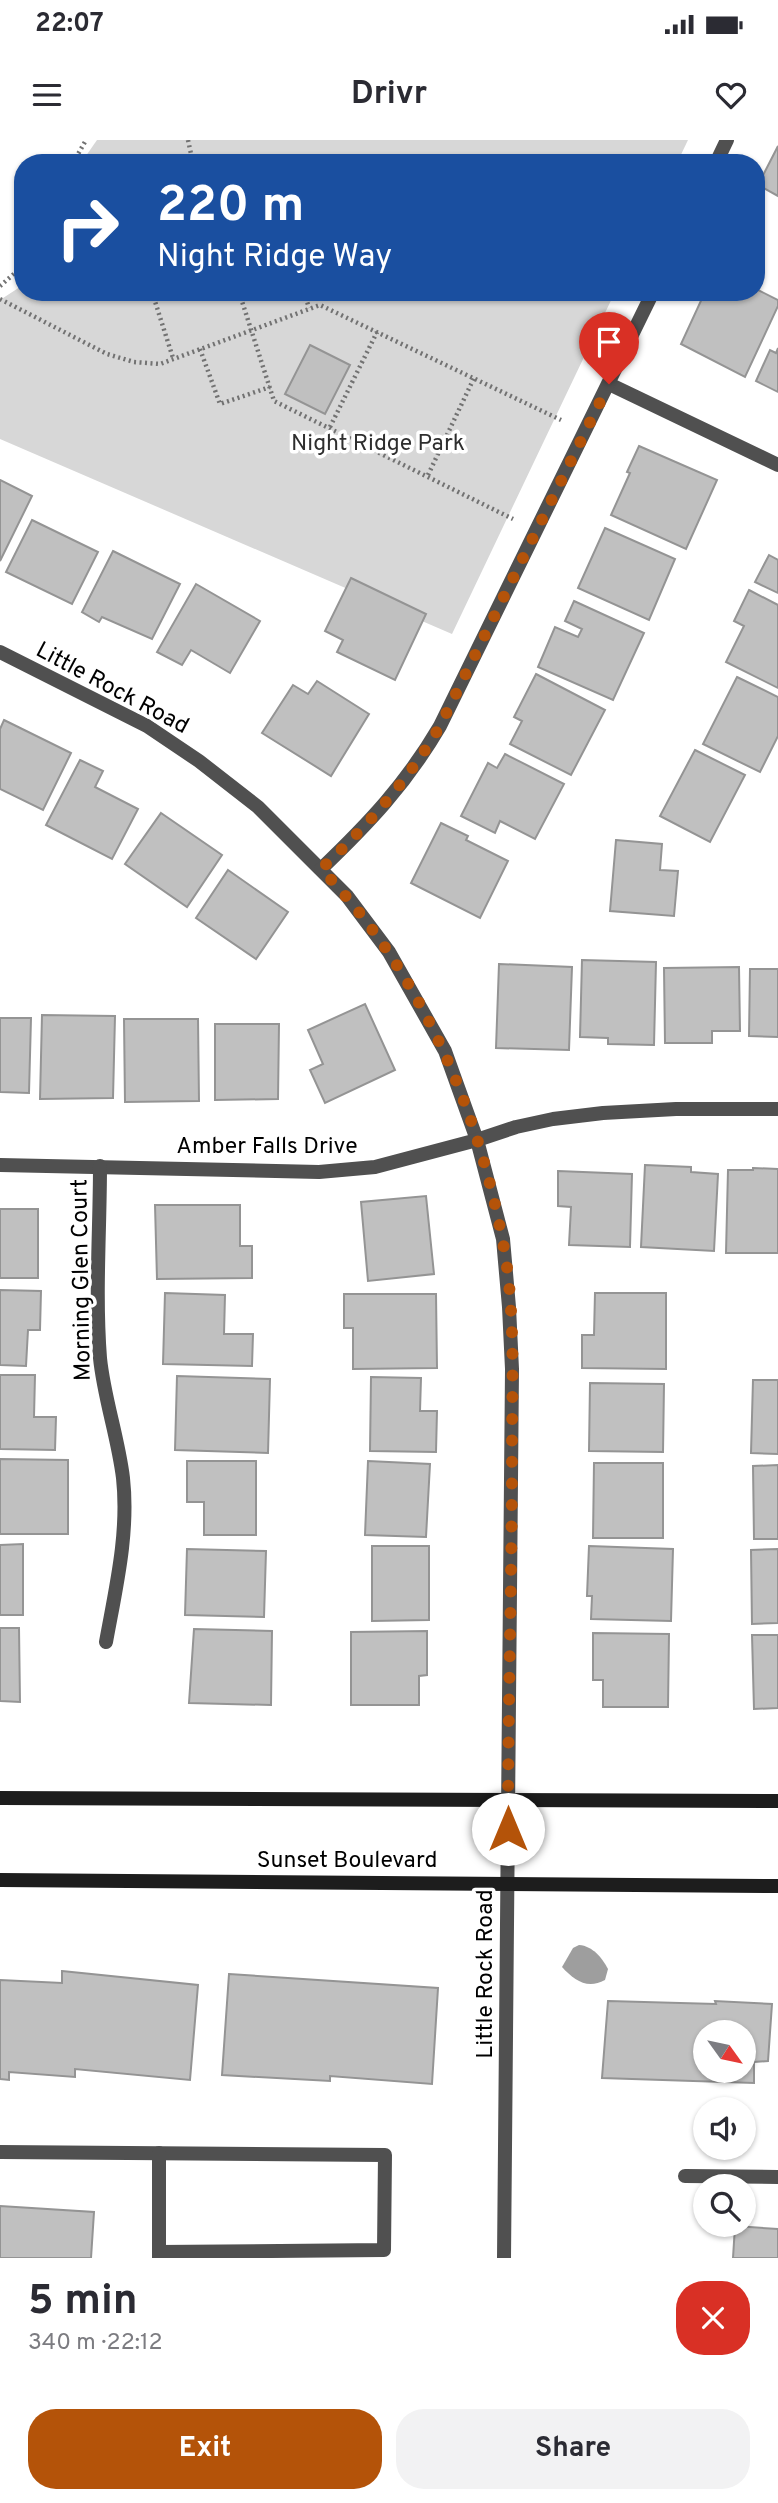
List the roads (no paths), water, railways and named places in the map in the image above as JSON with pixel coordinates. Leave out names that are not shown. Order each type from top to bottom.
[{"type":"main road","points":[[0,1798],[778,1801]]},
{"type":"main road","name":"Sunset Boulevard","points":[[0,1880],[778,1886]]},
{"type":"street","points":[[321,869],[393,795],[416,766],[440,726],[649,301]]},
{"type":"street","points":[[609,384],[778,465]]},
{"type":"street","name":"Little Rock Road","points":[[0,652],[147,726],[189,754],[258,807],[321,869],[347,896],[389,952],[445,1051],[477,1140],[503,1239],[512,1369],[504,2258]]},
{"type":"street","name":"Amber Falls Drive","points":[[0,1165],[319,1172],[375,1167],[531,1124],[603,1113],[676,1109],[778,1109]]},
{"type":"street","name":"Morning Glen Court","points":[[100,1166],[100,1356],[103,1385],[122,1478],[125,1516],[122,1557],[106,1642]]},
{"type":"street","points":[[0,2152],[159,2153],[385,2155],[384,2250],[159,2255],[159,2153]]},
{"type":"street","points":[[685,2176],[778,2177]]},
{"type":"park label","name":"Night Ridge Park","points":[[378,442]]}]
